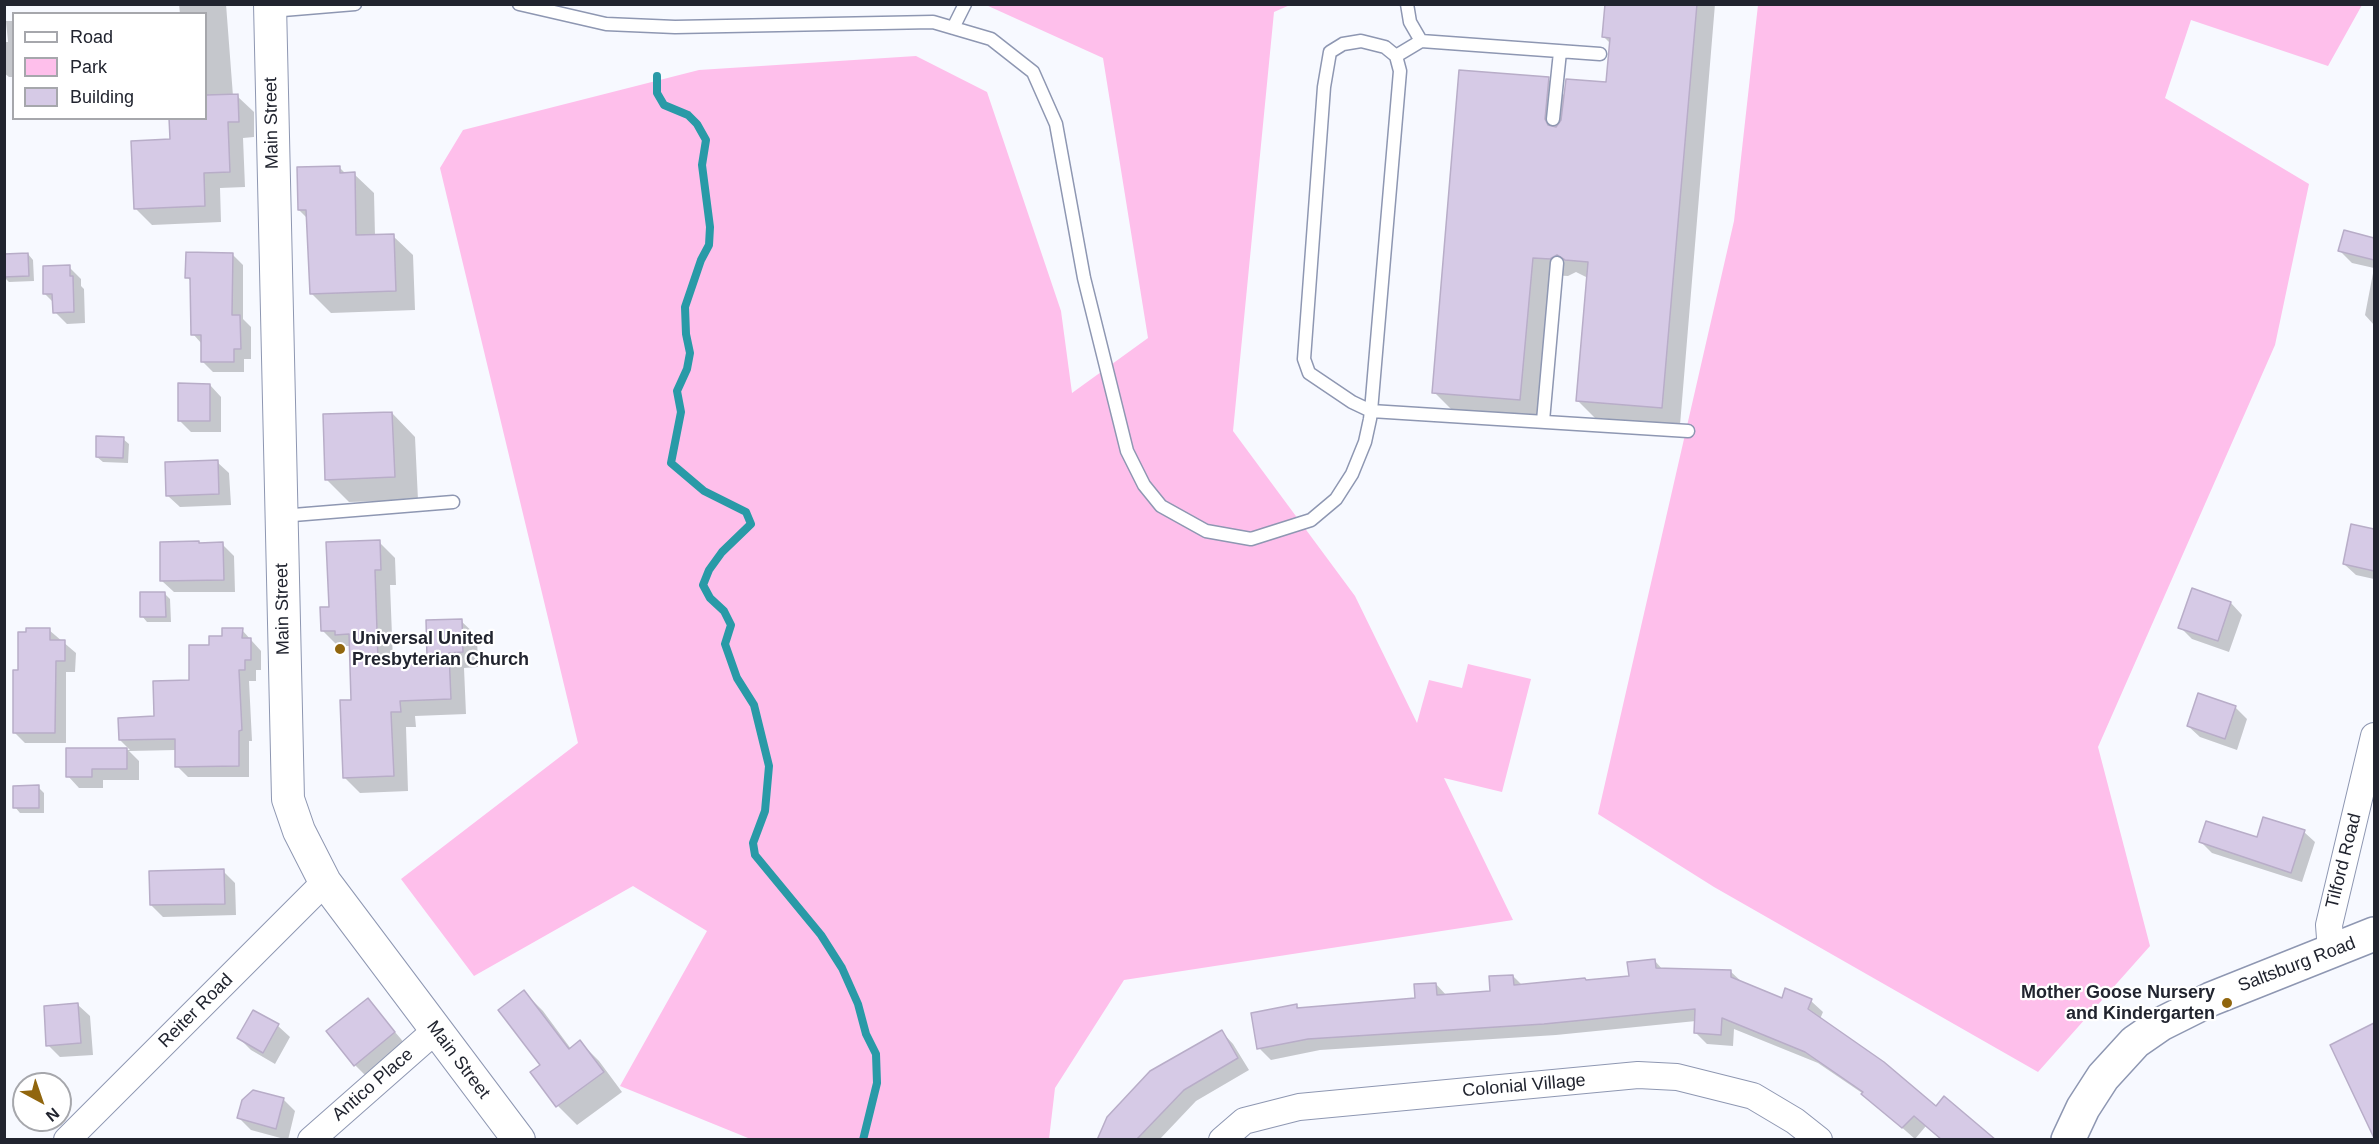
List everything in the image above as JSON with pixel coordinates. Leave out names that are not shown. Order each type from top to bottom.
[{"type":"main road","name":"Saltsburg Road","points":[[2068,1140],[2083,1108],[2118,1058],[2161,1024],[2211,999],[2374,934]]},
{"type":"street","name":"Main Street","points":[[270,8],[288,799],[299,831],[325,882],[519,1140]]},
{"type":"street","name":"Tilford Road","points":[[2331,951],[2329,925],[2374,736]]},
{"type":"street","name":"Reiter Road","points":[[67,1140],[325,882]]},
{"type":"street","name":"Antico Place","points":[[311,1140],[436,1030]]},
{"type":"street","name":"Colonial Village","points":[[1222,1140],[1244,1121],[1299,1107],[1638,1075],[1677,1077],[1753,1096],[1795,1120],[1819,1140]]},
{"type":"lane","points":[[270,8],[355,4]]},
{"type":"lane","points":[[519,4],[606,24],[675,27],[933,22],[991,39],[1033,72],[1056,124],[1084,278],[1127,451],[1144,485],[1161,506],[1206,531],[1251,539],[1311,520],[1336,499],[1352,474],[1365,442],[1371,411],[1400,71],[1396,56],[1385,47],[1361,41],[1343,44],[1330,52],[1324,87],[1304,359],[1309,373],[1352,402],[1371,411],[1688,431]]},
{"type":"lane","points":[[953,28],[965,4]]},
{"type":"lane","points":[[1407,4],[1410,22],[1421,41]]},
{"type":"lane","points":[[1396,56],[1421,41],[1600,54]]},
{"type":"lane","points":[[1553,119],[1560,52]]},
{"type":"lane","points":[[1543,422],[1557,263]]},
{"type":"lane","points":[[281,516],[453,502]]},
{"type":"green space","points":[[986,5],[1290,5],[1274,12],[1233,431],[1355,596],[1417,723],[1429,680],[1462,688],[1468,664],[1531,679],[1502,792],[1444,778],[1513,920],[1124,980],[1055,1088],[1049,1139],[753,1140],[620,1086],[707,931],[633,886],[474,976],[401,879],[578,743],[440,168],[463,130],[699,70],[916,56],[987,92],[1061,311],[1072,393],[1148,338],[1103,58]]},
{"type":"green space","points":[[1758,5],[2362,5],[2328,66],[2191,20],[2165,98],[2309,184],[2275,345],[2098,747],[2150,946],[2038,1072],[1714,887],[1598,814],[1734,221]]},
{"type":"building","points":[[1605,4],[1697,4],[1662,408],[1576,401],[1588,262],[1565,260],[1557,255],[1550,259],[1533,258],[1520,400],[1432,393],[1459,70],[1549,77],[1545,119],[1548,125],[1556,127],[1561,120],[1566,79],[1606,82],[1610,38],[1602,37]]},
{"type":"building","points":[[238,94],[239,122],[228,122],[230,172],[204,173],[205,206],[134,209],[131,141],[170,139],[169,120],[207,120],[207,95]]},
{"type":"building","points":[[340,166],[340,173],[355,172],[356,235],[394,234],[396,291],[310,294],[306,210],[298,210],[297,167]]},
{"type":"building","points":[[2344,230],[2374,238],[2374,260],[2338,251]]},
{"type":"building","points":[[186,252],[233,253],[232,315],[240,315],[241,349],[234,349],[234,362],[201,362],[201,335],[191,335],[190,278],[185,278]]},
{"type":"building","points":[[28,253],[29,276],[4,277],[4,254]]},
{"type":"building","points":[[70,265],[70,276],[73,276],[74,312],[53,313],[52,294],[43,294],[43,266]]},
{"type":"building","points":[[178,383],[210,384],[210,421],[178,421]]},
{"type":"building","points":[[392,412],[395,477],[325,480],[323,414]]},
{"type":"building","points":[[96,436],[124,437],[123,458],[96,457]]},
{"type":"building","points":[[218,460],[219,494],[166,496],[165,462]]},
{"type":"building","points":[[2351,524],[2374,529],[2374,571],[2343,564]]},
{"type":"building","points":[[380,540],[381,570],[375,570],[378,660],[427,658],[426,620],[462,619],[463,652],[449,653],[451,699],[400,701],[401,712],[391,712],[394,776],[343,778],[340,700],[351,700],[349,634],[335,635],[335,631],[321,631],[320,607],[329,607],[326,542]]},
{"type":"building","points":[[199,541],[199,543],[223,542],[224,580],[160,581],[160,542]]},
{"type":"building","points":[[2192,588],[2231,602],[2218,641],[2178,628]]},
{"type":"building","points":[[140,592],[165,592],[166,617],[140,617]]},
{"type":"building","points":[[26,628],[50,628],[50,640],[65,640],[65,661],[56,661],[55,733],[13,733],[13,670],[18,670],[18,632],[26,632]]},
{"type":"building","points":[[222,628],[243,628],[242,638],[251,638],[251,660],[245,660],[245,670],[239,670],[242,730],[239,731],[239,766],[175,767],[175,739],[119,740],[118,718],[154,716],[153,681],[189,680],[189,645],[209,645],[209,636],[222,636]]},
{"type":"building","points":[[2198,693],[2236,706],[2225,739],[2187,726]]},
{"type":"building","points":[[66,748],[127,748],[127,769],[92,769],[92,777],[66,777]]},
{"type":"building","points":[[39,785],[39,808],[13,808],[13,786]]},
{"type":"building","points":[[2263,817],[2305,830],[2291,873],[2199,842],[2206,821],[2257,837]]},
{"type":"building","points":[[224,869],[225,904],[150,905],[149,871]]},
{"type":"building","points":[[1655,959],[1656,968],[1731,970],[1731,977],[1782,998],[1785,988],[1812,999],[1808,1009],[1884,1062],[1936,1106],[1944,1096],[1996,1140],[1942,1140],[1914,1116],[1902,1128],[1861,1094],[1863,1092],[1805,1052],[1722,1018],[1721,1035],[1694,1033],[1695,1009],[1544,1024],[1308,1039],[1257,1049],[1251,1013],[1297,1004],[1297,1008],[1415,998],[1414,984],[1436,983],[1437,995],[1490,991],[1489,976],[1513,975],[1514,985],[1629,976],[1627,962]]},
{"type":"building","points":[[524,990],[569,1049],[580,1040],[604,1072],[556,1107],[530,1072],[540,1065],[498,1010]]},
{"type":"building","points":[[368,998],[395,1032],[354,1066],[326,1031]]},
{"type":"building","points":[[78,1003],[81,1043],[46,1046],[44,1006]]},
{"type":"building","points":[[253,1010],[279,1024],[263,1053],[237,1038]]},
{"type":"building","points":[[2374,1023],[2374,1138],[2330,1045]]},
{"type":"building","points":[[1222,1030],[1238,1058],[1184,1090],[1136,1140],[1097,1140],[1107,1117],[1150,1071]]},
{"type":"building","points":[[253,1090],[284,1098],[276,1129],[237,1118],[242,1100]]},
{"type":"waterway","points":[[657,76],[657,93],[664,105],[688,115],[697,124],[706,140],[702,165],[710,227],[709,245],[701,260],[685,307],[686,334],[690,353],[687,369],[677,391],[681,412],[671,463],[704,491],[746,512],[751,524],[722,552],[709,570],[703,585],[710,598],[724,611],[731,625],[725,644],[737,678],[754,705],[769,766],[765,811],[753,843],[755,855],[821,935],[842,968],[858,1004],[866,1034],[876,1054],[877,1083],[863,1140]]},
{"type":"place","name":"Universal United Presbyterian Church","points":[[340,649]]},
{"type":"place","name":"Mother Goose Nursery and Kindergarten","points":[[2227,1003]]}]
